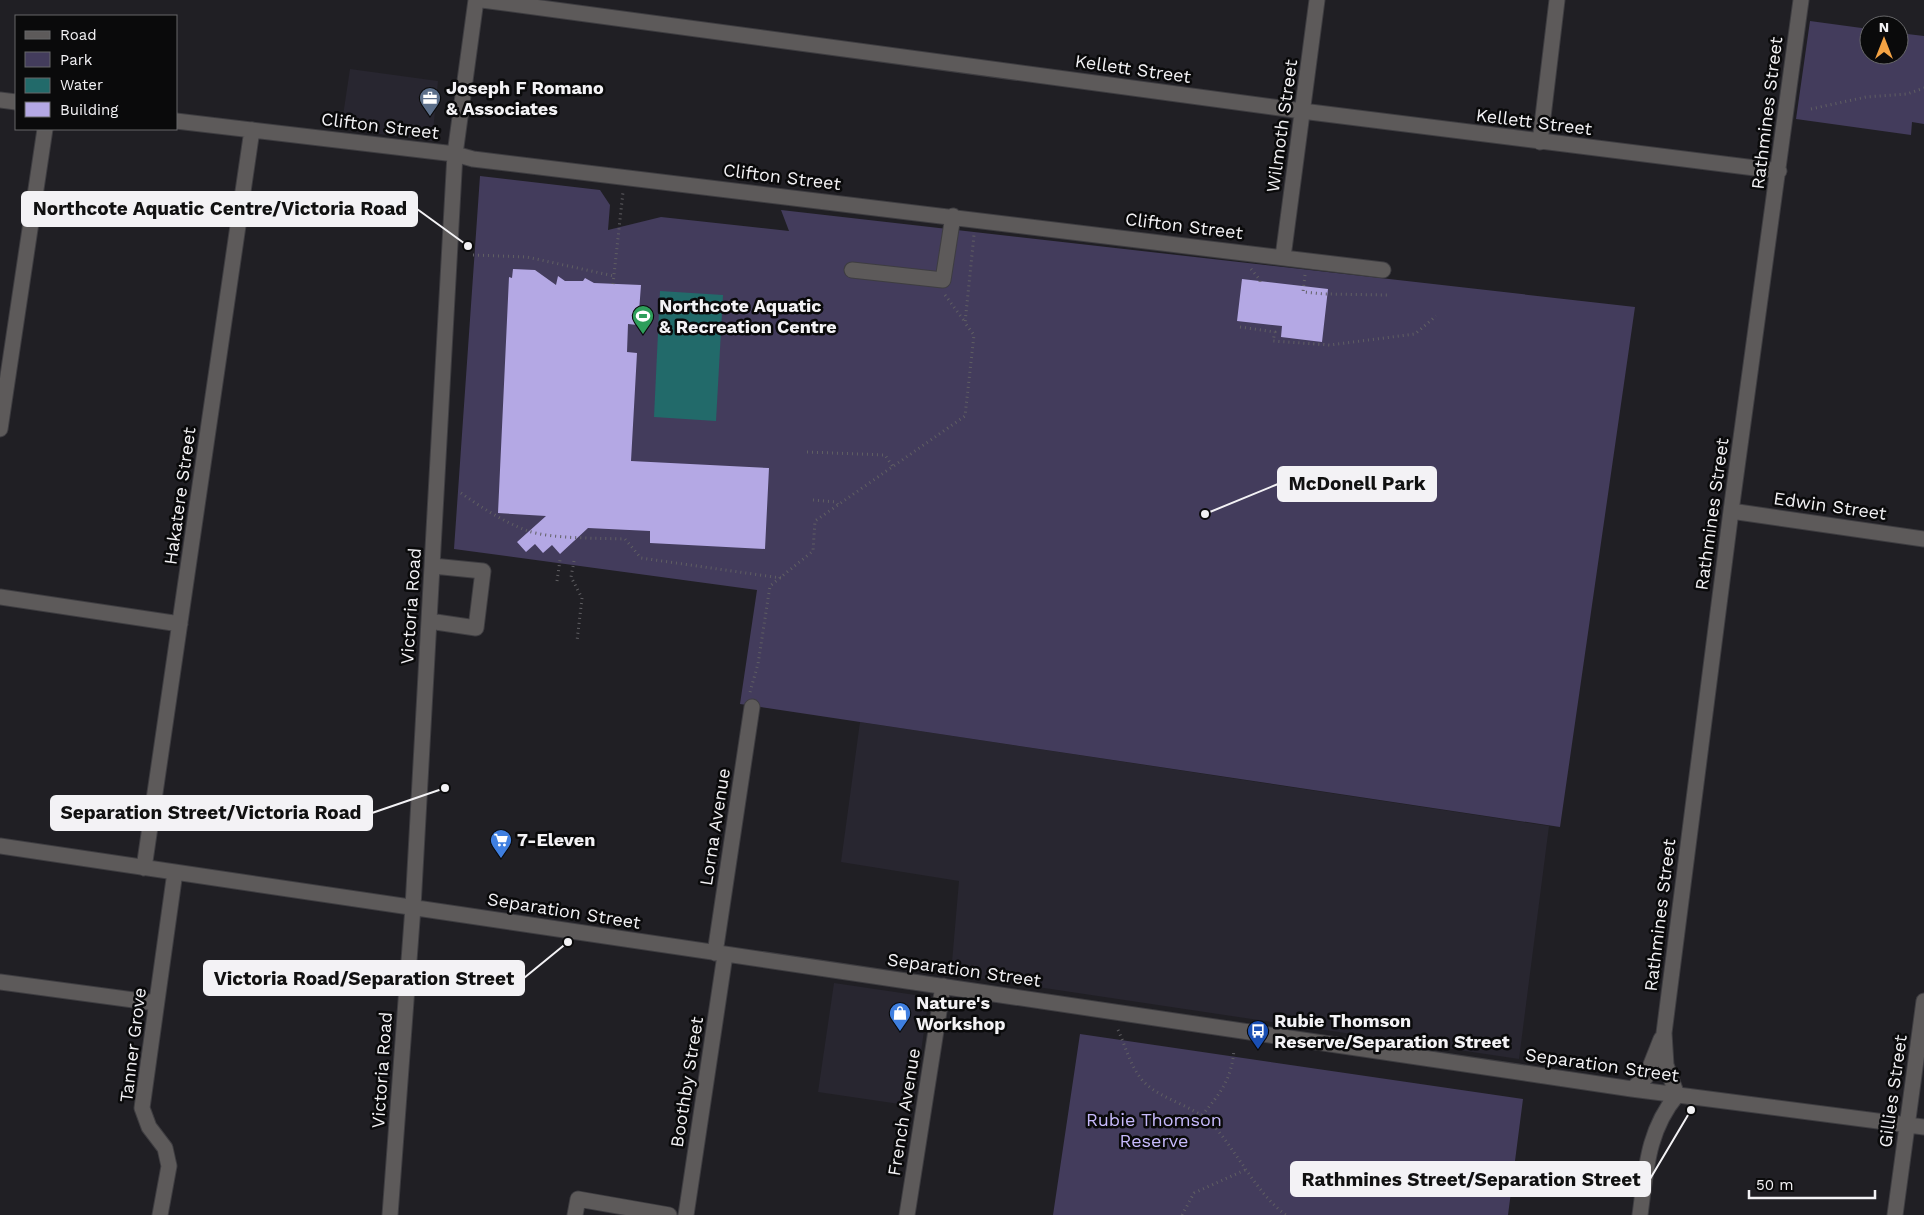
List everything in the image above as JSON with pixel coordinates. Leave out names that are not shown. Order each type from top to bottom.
[{"type":"street","name":"Victoria Road","points":[[390,1215],[413,907],[455,154],[476,0]]},
{"type":"street","name":"Kellett Street","points":[[482,0],[1302,111],[1779,171]]},
{"type":"street","name":"Wilmoth Street","points":[[1283,257],[1318,0]]},
{"type":"street","points":[[1540,142],[1557,0]]},
{"type":"street","name":"Rathmines Street","points":[[1677,1095],[1666,1065],[1664,1033],[1731,510],[1801,0]]},
{"type":"street","points":[[0,100],[15,102]]},
{"type":"street","name":"Clifton Street","points":[[178,122],[455,154],[473,159],[953,216],[1283,257],[1307,262],[1383,270]]},
{"type":"street","points":[[0,430],[45,130]]},
{"type":"street","name":"Hakatere Street","points":[[144,868],[252,130]]},
{"type":"street","points":[[852,270],[943,280],[953,216]]},
{"type":"street","name":"Edwin Street","points":[[1731,510],[1924,539]]},
{"type":"street","points":[[429,621],[476,628],[483,571],[433,566]]},
{"type":"street","points":[[0,597],[180,624]]},
{"type":"street","name":"Lorna Avenue","points":[[720,954],[752,707]]},
{"type":"street","name":"Separation Street","points":[[0,846],[1632,1089],[1924,1127]]},
{"type":"street","name":"Tanner Grove","points":[[160,1215],[169,1166],[165,1148],[149,1128],[142,1108],[175,872]]},
{"type":"street","name":"Boothby Street","points":[[686,1215],[720,954]]},
{"type":"street","points":[[0,982],[156,1003]]},
{"type":"street","name":"French Avenue","points":[[907,1215],[942,986]]},
{"type":"street","name":"Gillies Street","points":[[1895,1215],[1924,1002]]},
{"type":"street","name":"Rathmines Street","points":[[1632,1089],[1646,1077],[1650,1070],[1664,1033]]},
{"type":"street","points":[[1640,1215],[1648,1156],[1655,1128],[1666,1108],[1677,1095]]},
{"type":"street","points":[[575,1215],[578,1199],[669,1215]]},
{"type":"path","points":[[1811,110],[1866,97],[1907,94],[1924,88]]},
{"type":"path","points":[[613,284],[624,177]]},
{"type":"path","points":[[966,323],[976,219]]},
{"type":"path","points":[[473,255],[528,257],[614,276]]},
{"type":"path","points":[[1307,262],[1303,292],[1387,295]]},
{"type":"path","points":[[752,707],[750,696],[770,586],[813,551],[815,521],[965,416],[974,336],[934,279]]},
{"type":"path","points":[[1240,327],[1275,332],[1273,341],[1330,345],[1414,334],[1436,316]]},
{"type":"path","points":[[807,452],[884,455],[893,466]]},
{"type":"path","points":[[461,493],[485,510],[530,531],[578,538],[625,539],[641,558],[781,578]]},
{"type":"path","points":[[813,500],[836,502],[838,505]]},
{"type":"path","points":[[557,581],[560,560]]},
{"type":"path","points":[[574,561],[571,577],[582,598],[577,641]]},
{"type":"path","points":[[1118,1030],[1133,1066],[1144,1082],[1202,1115],[1228,1144],[1245,1170],[1286,1215]]},
{"type":"path","points":[[1202,1115],[1227,1082],[1232,1069],[1234,1049]]},
{"type":"path","points":[[1182,1215],[1194,1193],[1245,1170]]},
{"type":"shaded area","points":[[350,69],[438,81],[432,141],[341,129]]},
{"type":"shaded area","points":[[860,722],[1549,826],[1519,1059],[951,974],[959,881],[841,862]]},
{"type":"shaded area","points":[[834,983],[929,997],[913,1106],[818,1092]]},
{"type":"green space","points":[[1810,21],[1859,28],[1859,65],[1909,65],[1909,34],[1924,36],[1924,124],[1912,122],[1911,135],[1796,119]]},
{"type":"green space","points":[[480,176],[600,190],[610,205],[608,230],[661,217],[789,231],[781,210],[1635,307],[1560,827],[740,704],[757,590],[454,549]]},
{"type":"green space","name":"Rubie Thomson Reserve","points":[[1080,1034],[1523,1099],[1508,1215],[1053,1215]]},
{"type":"water","points":[[660,291],[723,295],[716,421],[654,417]]},
{"type":"building","points":[[513,269],[535,270],[556,285],[558,276],[565,281],[583,281],[585,278],[594,283],[641,285],[638,325],[628,324],[627,352],[637,353],[631,461],[769,468],[765,549],[650,543],[650,531],[588,528],[560,554],[552,545],[543,553],[535,544],[526,552],[517,542],[546,516],[498,513],[509,277],[512,278]]},
{"type":"building","points":[[1242,279],[1328,289],[1322,342],[1281,337],[1282,326],[1237,321]]},
{"type":"place","name":"Joseph F Romano & Associates","points":[[430,117]]},
{"type":"place","name":"Northcote Aquatic Centre/Victoria Road","points":[[468,246]]},
{"type":"place","name":"Northcote Aquatic & Recreation Centre","points":[[643,335]]},
{"type":"place","name":"McDonell Park","points":[[1205,514]]},
{"type":"place","name":"Separation Street/Victoria Road","points":[[445,788]]},
{"type":"place","name":"7-Eleven","points":[[501,859]]},
{"type":"place","name":"Victoria Road/Separation Street","points":[[568,942]]},
{"type":"place","name":"Nature's Workshop","points":[[900,1032]]},
{"type":"place","name":"Rubie Thomson Reserve/Separation Street","points":[[1258,1050]]},
{"type":"place","name":"Rathmines Street/Separation Street","points":[[1691,1110]]}]
